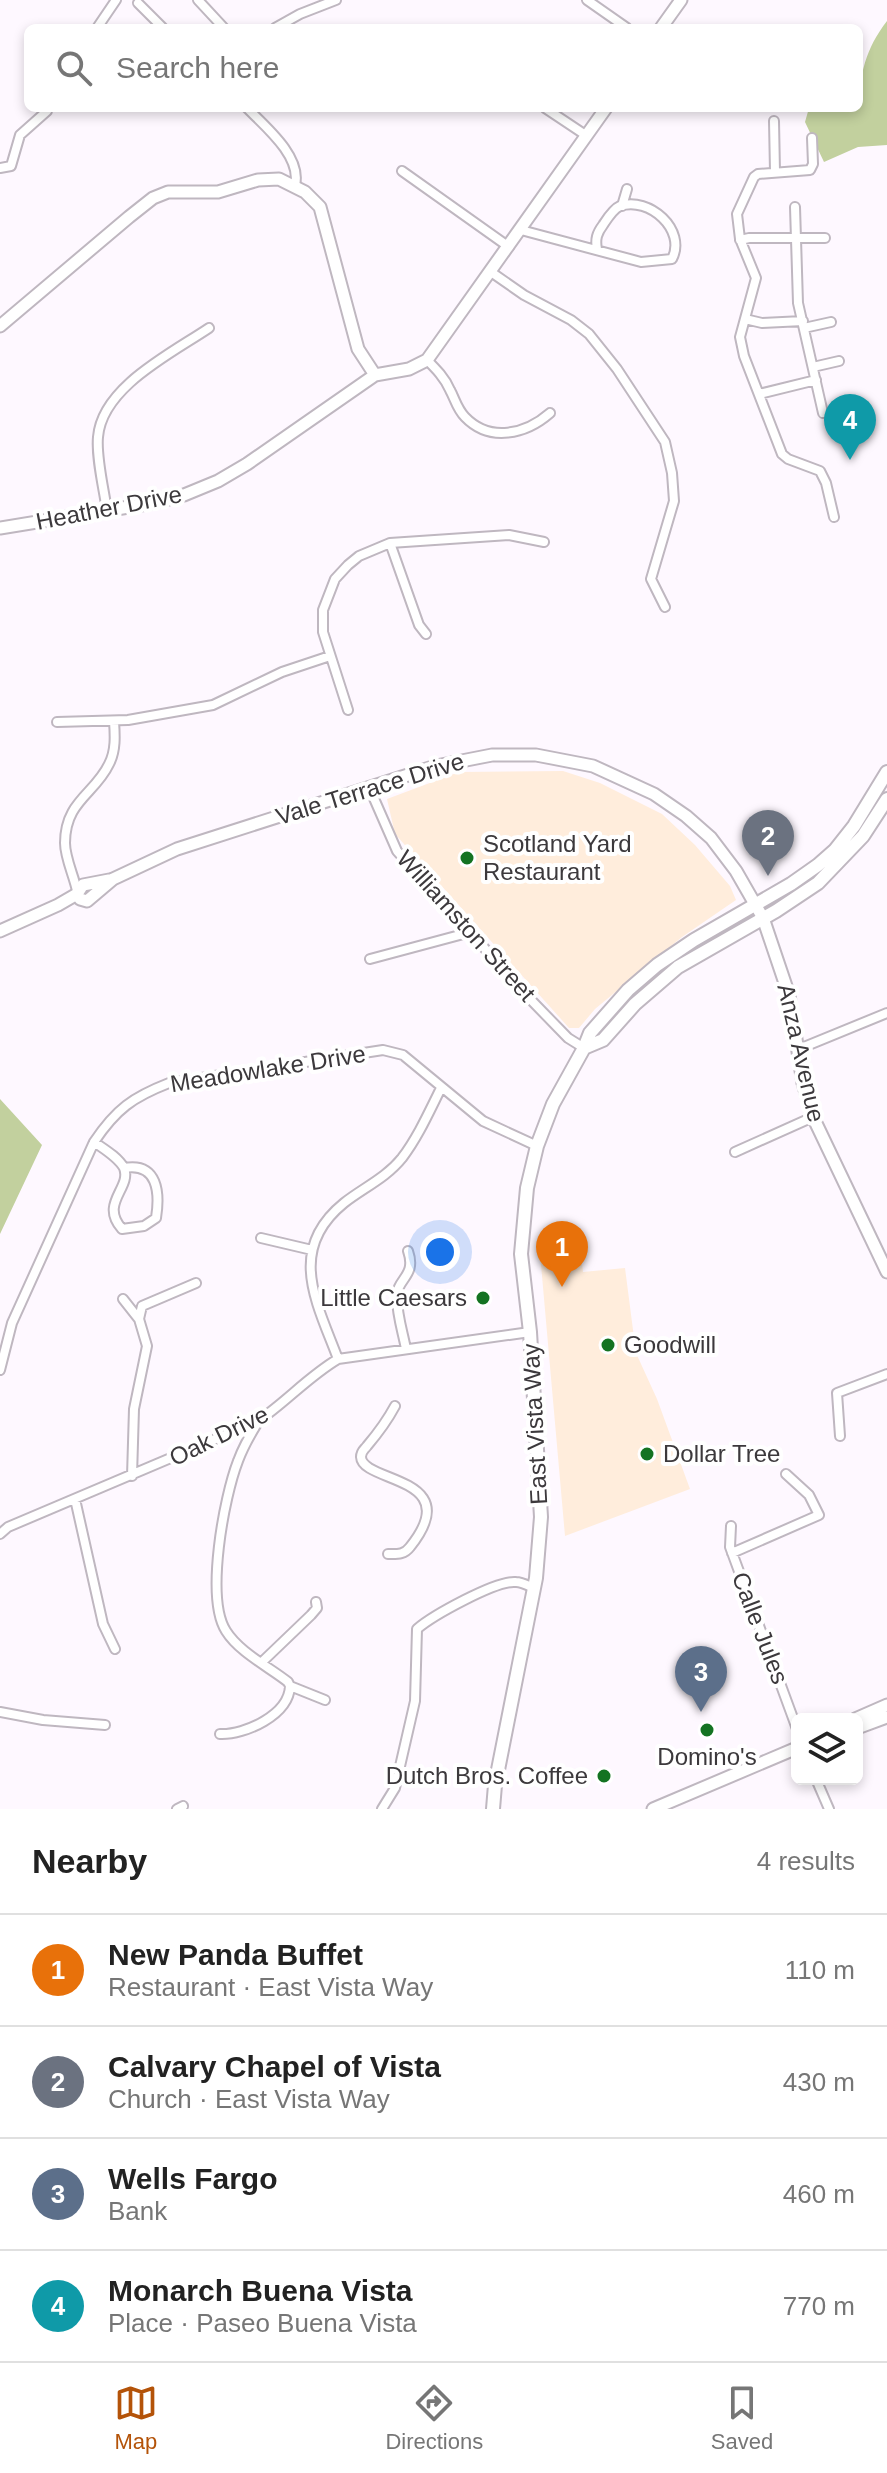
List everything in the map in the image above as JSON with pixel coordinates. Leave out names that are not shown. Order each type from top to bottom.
[{"type":"main road","name":"East Vista Way","points":[[493,1809],[495,1785],[534,1588],[541,1517],[530,1332],[521,1254],[527,1188],[537,1146],[553,1104],[590,1033],[600,1021],[649,972],[694,940],[801,878],[835,850],[854,826],[887,772]]},
{"type":"main road","points":[[884,805],[887,786]]},
{"type":"main road","name":"East Vista Way","points":[[584,1048],[603,1040],[635,1004],[678,967],[807,891],[850,851],[884,805]]},
{"type":"street","points":[[100,24],[116,0]]},
{"type":"street","points":[[198,0],[220,24]]},
{"type":"street","points":[[282,24],[336,0]]},
{"type":"street","points":[[587,0],[621,24]]},
{"type":"street","points":[[664,24],[681,0]]},
{"type":"street","points":[[138,3],[159,24]]},
{"type":"street","points":[[0,168],[11,166],[20,135],[46,112]]},
{"type":"street","points":[[251,112],[293,160],[298,174],[295,185]]},
{"type":"street","points":[[551,112],[587,136]]},
{"type":"street","points":[[0,326],[129,217],[160,195],[177,190],[224,191],[270,178],[288,180],[316,200],[320,207],[358,349],[375,375],[409,369],[427,360],[603,112]]},
{"type":"street","points":[[774,121],[775,172]]},
{"type":"street","points":[[812,138],[813,164],[810,170],[758,174],[737,214],[740,240],[756,278],[740,337],[744,356],[782,454],[820,471],[834,517]]},
{"type":"street","points":[[402,171],[509,247]]},
{"type":"street","points":[[622,206],[627,189]]},
{"type":"street","points":[[521,230],[641,262],[672,259],[676,251],[672,229],[659,214],[648,208],[622,206],[617,207],[599,230],[595,245],[597,249]]},
{"type":"street","points":[[795,207],[798,303],[823,413]]},
{"type":"street","points":[[740,240],[825,238]]},
{"type":"street","points":[[491,272],[589,334],[617,369],[665,442],[674,501],[651,579],[665,607]]},
{"type":"street","points":[[745,319],[762,323],[831,322]]},
{"type":"street","points":[[107,511],[97,437],[110,402],[126,386],[209,328]]},
{"type":"street","points":[[427,360],[437,370],[465,418],[478,427],[508,433],[519,431],[535,426],[550,413]]},
{"type":"street","points":[[813,367],[839,361]]},
{"type":"street","name":"Heather Drive","points":[[0,528],[184,495],[218,481],[247,464],[375,375]]},
{"type":"street","points":[[759,394],[816,380]]},
{"type":"street","points":[[348,710],[323,632],[323,610],[335,579],[359,556],[390,543],[509,535],[544,542]]},
{"type":"street","points":[[390,543],[419,625],[426,634]]},
{"type":"street","points":[[57,722],[114,721],[213,705],[282,672],[330,656]]},
{"type":"street","points":[[84,891],[65,845],[68,821],[77,803],[109,765],[115,741],[114,721]]},
{"type":"street","name":"Vale Terrace Drive","points":[[0,931],[177,849],[436,766],[492,755],[536,755],[593,766],[654,794],[711,838],[736,871],[763,918]]},
{"type":"street","name":"Williamston Street","points":[[369,787],[397,851],[568,1038],[584,1048]]},
{"type":"street","name":"Anza Avenue","points":[[763,918],[789,995],[803,1083],[813,1117],[887,1272]]},
{"type":"street","points":[[370,959],[471,932]]},
{"type":"street","points":[[799,1049],[887,1013]]},
{"type":"street","name":"Meadowlake Drive","points":[[0,1370],[12,1323],[94,1142],[109,1119],[136,1096],[169,1083],[383,1050],[403,1055],[483,1121],[537,1146]]},
{"type":"street","points":[[338,1359],[311,1289],[308,1270],[312,1250],[325,1222],[401,1159],[441,1088]]},
{"type":"street","points":[[735,1152],[813,1117]]},
{"type":"street","points":[[94,1142],[124,1168],[125,1176],[112,1206],[118,1224],[122,1229],[144,1226],[156,1218],[157,1186],[142,1168],[124,1168]]},
{"type":"street","points":[[261,1238],[312,1250]]},
{"type":"street","points":[[406,1349],[397,1297],[412,1263],[408,1251]]},
{"type":"street","points":[[139,1319],[142,1306],[196,1283]]},
{"type":"street","points":[[123,1299],[139,1319],[147,1346],[134,1409],[132,1476]]},
{"type":"street","name":"Oak Drive","points":[[0,1534],[8,1527],[258,1421],[280,1406],[319,1370],[338,1359],[530,1332]]},
{"type":"street","points":[[840,1436],[837,1393],[887,1374]]},
{"type":"street","points":[[388,1554],[408,1550],[425,1521],[426,1512],[417,1490],[376,1473],[365,1466],[361,1458],[362,1452],[384,1426],[395,1406]]},
{"type":"street","points":[[258,1421],[238,1459],[220,1529],[217,1578],[219,1615],[226,1631],[237,1644],[290,1686],[325,1700]]},
{"type":"street","points":[[732,1553],[819,1515],[809,1495],[786,1474]]},
{"type":"street","points":[[75,1499],[103,1624],[115,1649]]},
{"type":"street","name":"Calle Jules","points":[[731,1526],[732,1553],[791,1713]]},
{"type":"street","points":[[382,1809],[395,1788],[415,1701],[417,1629],[429,1618],[493,1586],[514,1581],[534,1588]]},
{"type":"street","points":[[262,1662],[311,1615],[317,1608],[316,1602]]},
{"type":"street","points":[[220,1734],[236,1734],[258,1726],[289,1697],[290,1686]]},
{"type":"street","points":[[863,1716],[887,1705]]},
{"type":"street","points":[[0,1712],[43,1720],[105,1725]]},
{"type":"street","points":[[863,1726],[887,1717]]},
{"type":"street","points":[[653,1809],[791,1751]]},
{"type":"street","points":[[819,1785],[829,1809]]},
{"type":"shaded area","points":[[563,771],[600,783],[662,814],[695,845],[730,886],[736,900],[682,937],[595,1009],[579,1028],[569,1028],[395,834],[387,799],[459,772]]},
{"type":"shaded area","points":[[579,1239],[583,1272],[625,1268],[636,1353],[657,1399],[690,1489],[565,1536],[539,1242]]},
{"type":"green space","points":[[887,21],[887,145],[858,147],[824,162],[805,122],[808,112],[863,112],[863,71],[874,41]]},
{"type":"green space","points":[[0,1099],[42,1145],[0,1234]]},
{"type":"place","name":"Monarch Buena Vista","points":[[850,460]]},
{"type":"place","name":"Scotland Yard Restaurant","points":[[467,858]]},
{"type":"place","name":"Calvary Chapel of Vista","points":[[768,876]]},
{"type":"place","name":"New Panda Buffet","points":[[562,1287]]},
{"type":"place","name":"Little Caesars","points":[[483,1298]]},
{"type":"place","name":"Goodwill","points":[[608,1345]]},
{"type":"place","name":"Dollar Tree","points":[[647,1454]]},
{"type":"place","name":"Wells Fargo","points":[[701,1712]]},
{"type":"place","name":"Domino's","points":[[707,1730]]},
{"type":"place","name":"Dutch Bros. Coffee","points":[[604,1776]]}]
